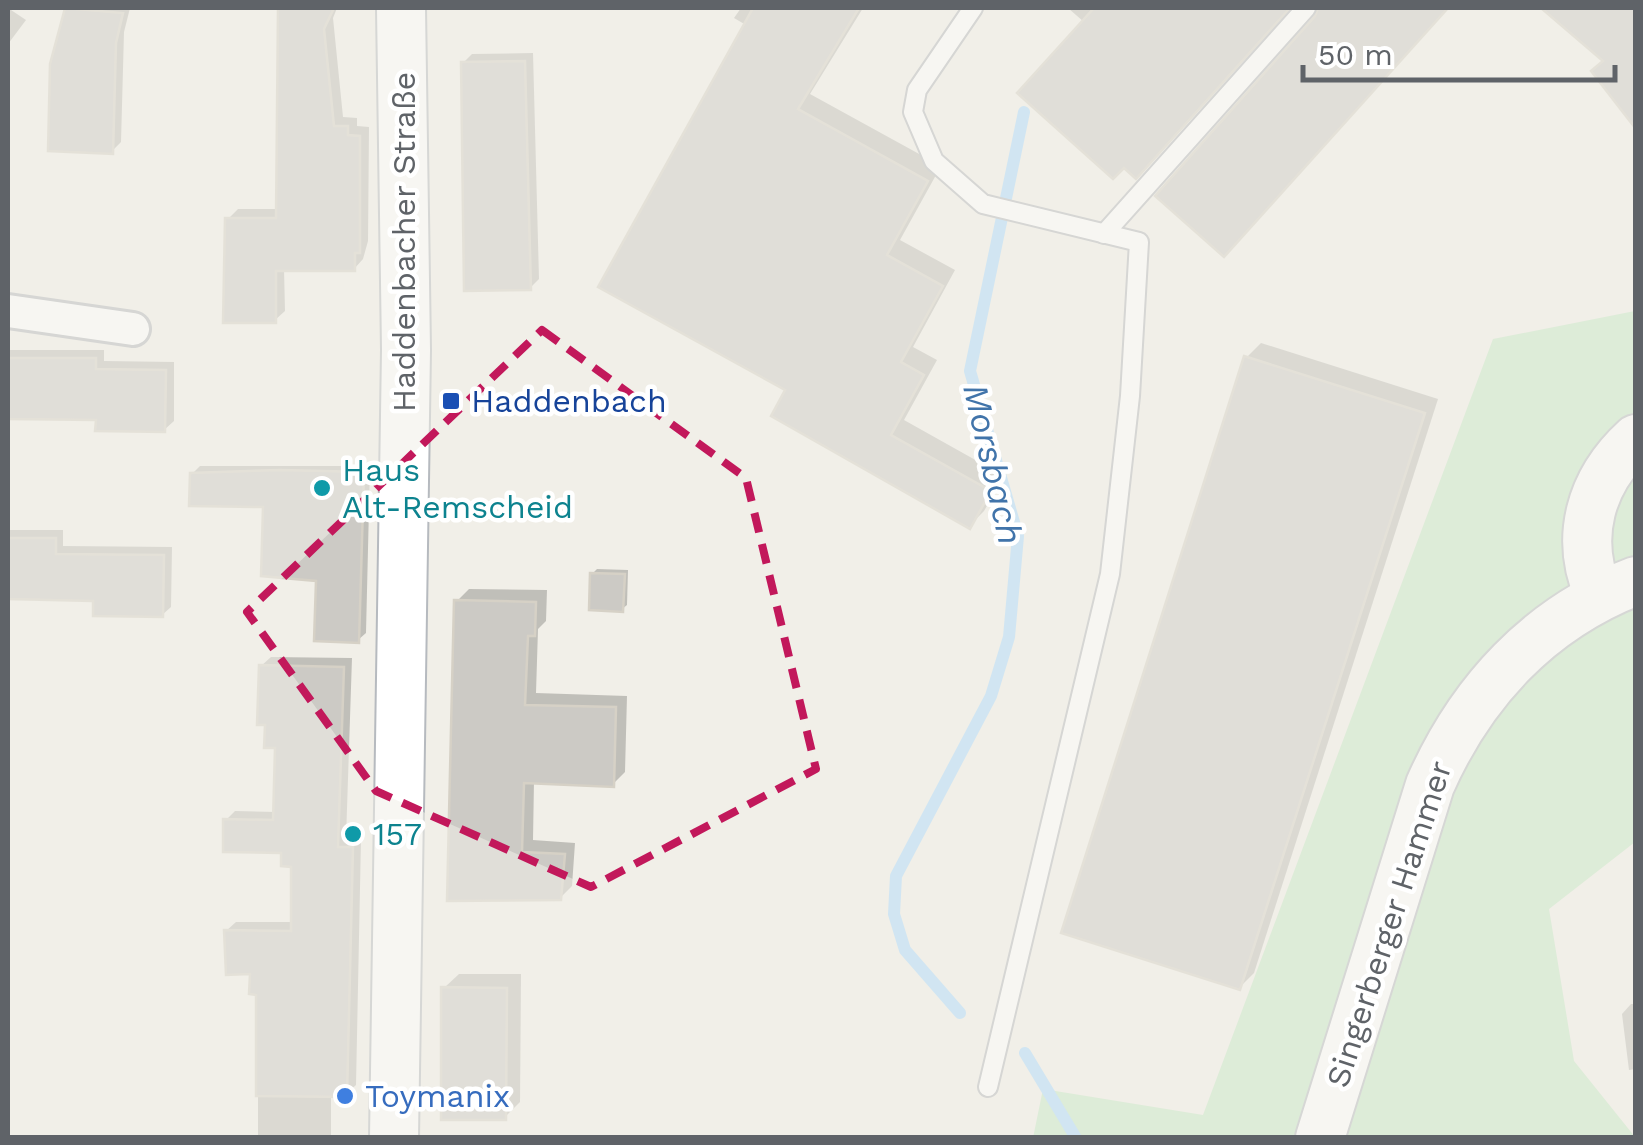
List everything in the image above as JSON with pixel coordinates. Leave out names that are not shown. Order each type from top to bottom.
[{"type":"main road","name":"Haddenbacher Straße","points":[[394,1138],[406,350],[401,8]]},
{"type":"main road","points":[[1617,588],[1586,564],[1596,491],[1617,456],[1636,439]]},
{"type":"main road","name":"Singerberger Hammer","points":[[1320,1138],[1430,785],[1451,738],[1498,674],[1541,634],[1617,588]]},
{"type":"street","points":[[8,311],[134,329]]},
{"type":"lane","points":[[973,8],[916,90],[913,112],[934,161],[983,204],[1139,242],[1130,396],[1110,574],[988,1088]]},
{"type":"lane","points":[[1104,234],[1306,8]]},
{"type":"highlighted area","points":[[542,330],[746,478],[816,769],[591,887],[376,791],[247,612]]},
{"type":"green space","points":[[1635,311],[1635,842],[1549,909],[1574,1061],[1635,1137],[1033,1138],[1043,1089],[1203,1115],[1493,339]]},
{"type":"building","points":[[65,8],[123,13],[116,43],[113,154],[48,151],[50,64]]},
{"type":"building","points":[[278,8],[334,8],[324,29],[334,126],[348,126],[348,135],[360,136],[360,253],[355,253],[355,271],[276,271],[276,323],[223,323],[225,218],[276,218]]},
{"type":"building","points":[[753,8],[859,8],[798,109],[928,181],[887,255],[943,286],[901,362],[924,375],[891,435],[991,491],[970,529],[771,416],[785,390],[598,287]]},
{"type":"building","points":[[1094,8],[1290,8],[1136,179],[1124,168],[1113,179],[1017,93]]},
{"type":"building","points":[[1318,8],[1448,8],[1224,257],[1155,196]]},
{"type":"building","points":[[1541,8],[1636,8],[1636,129],[1591,71],[1603,61]]},
{"type":"building","points":[[525,61],[531,290],[464,291],[461,62]]},
{"type":"building","points":[[1244,356],[1425,413],[1240,990],[1061,933]]},
{"type":"building","points":[[8,358],[96,358],[96,369],[166,370],[165,432],[95,431],[96,420],[8,419]]},
{"type":"building","points":[[364,472],[359,643],[314,641],[316,581],[261,576],[263,507],[189,506],[190,473]]},
{"type":"building","points":[[8,538],[56,538],[56,554],[164,555],[163,617],[93,616],[93,601],[8,599]]},
{"type":"building","points":[[590,573],[625,574],[623,612],[589,610]]},
{"type":"building","points":[[454,600],[536,602],[535,636],[528,636],[525,705],[616,707],[614,787],[524,783],[522,852],[565,854],[561,900],[447,901]]},
{"type":"building","points":[[259,665],[344,667],[338,847],[353,847],[347,1097],[256,1096],[256,995],[249,994],[250,974],[226,975],[224,930],[291,931],[291,867],[281,866],[281,853],[223,852],[223,819],[273,820],[275,748],[264,748],[265,725],[257,725]]},
{"type":"building","points":[[441,987],[507,988],[506,1120],[441,1120]]},
{"type":"waterway","name":"Morsbach","points":[[960,1013],[905,950],[894,914],[896,876],[991,696],[1009,637],[1018,536],[970,371],[1024,112]]},
{"type":"waterway","name":"Morsbach","points":[[1025,1053],[1076,1138]]},
{"type":"place","name":"Haddenbach","points":[[451,401]]},
{"type":"place","name":"Haus Alt-Remscheid","points":[[322,488]]},
{"type":"place","name":"157","points":[[353,834]]},
{"type":"place","name":"Toymanix","points":[[345,1096]]}]
